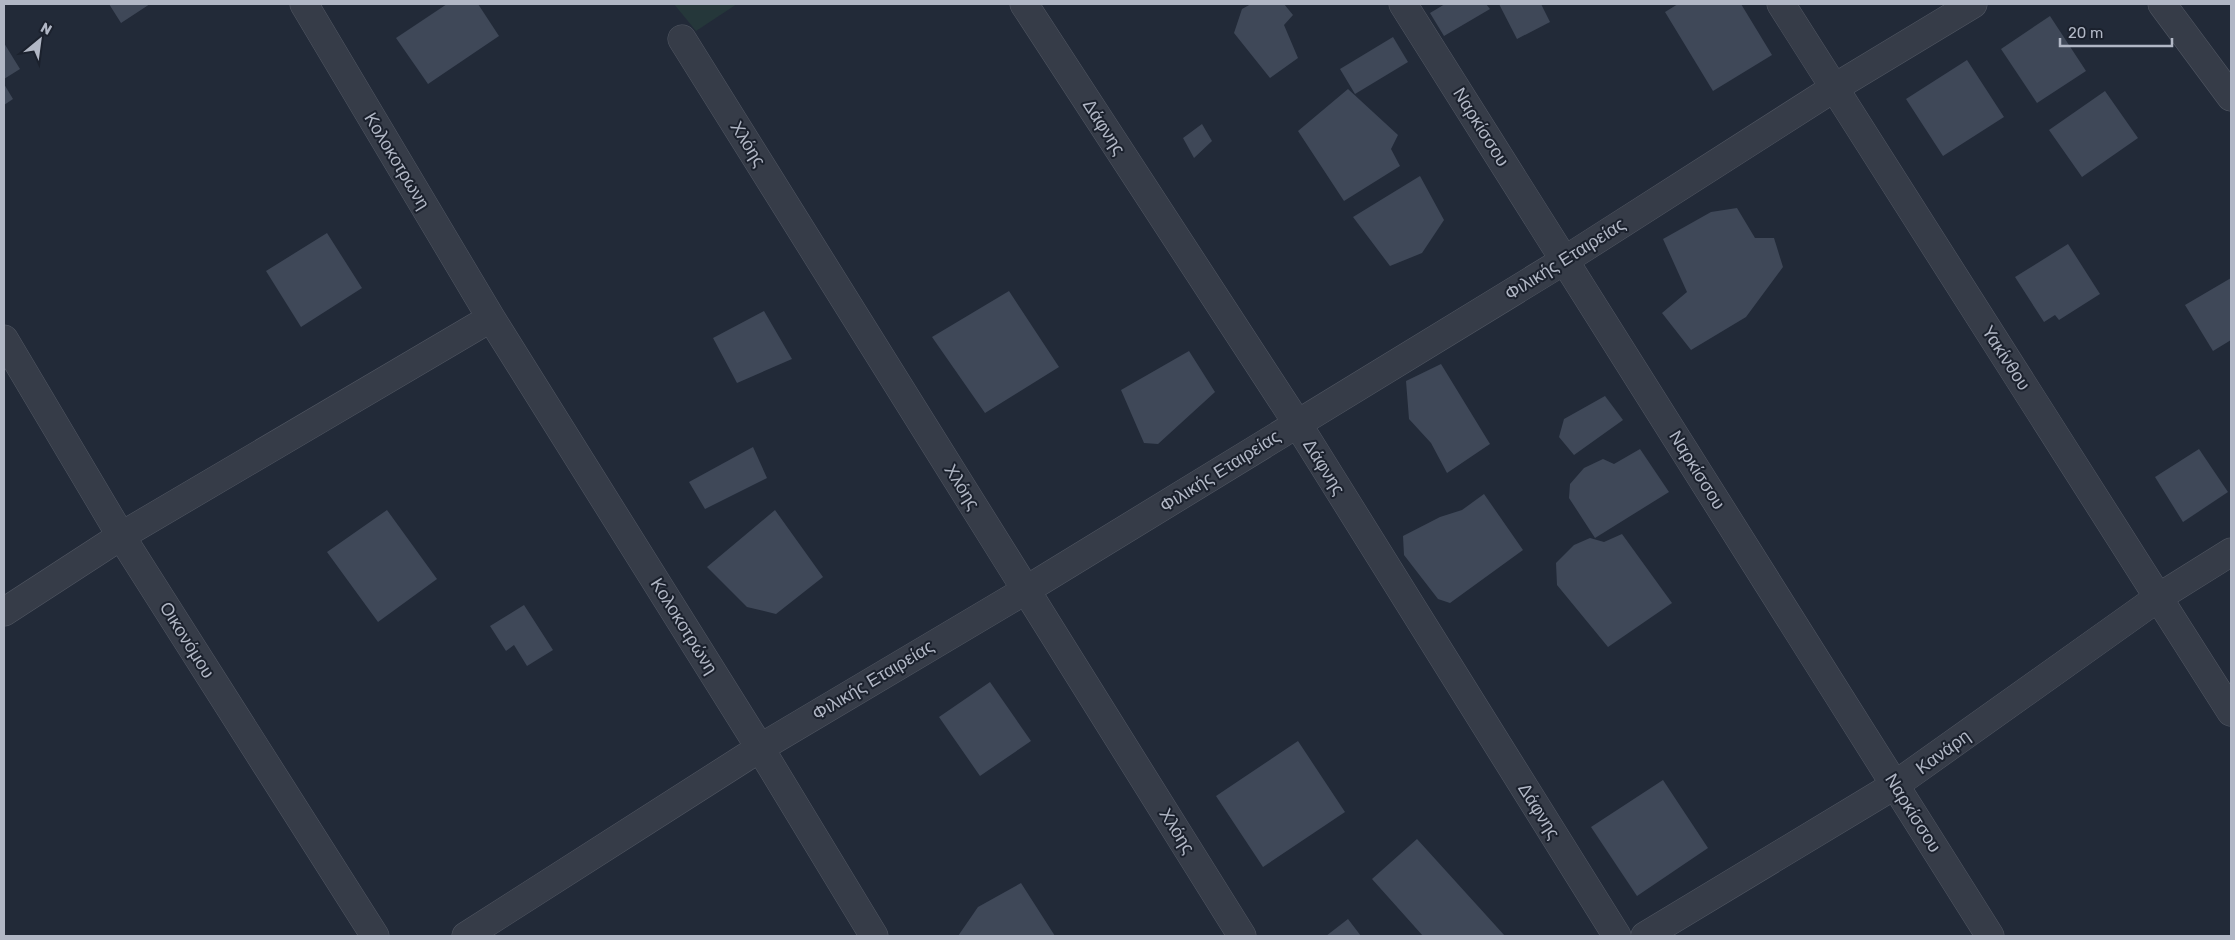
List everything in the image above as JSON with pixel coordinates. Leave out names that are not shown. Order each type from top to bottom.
[{"type":"street","name":"Κολοκοτρωνη","points":[[304,4],[490,318]]},
{"type":"street","name":"Δάφνης","points":[[1024,4],[1297,424],[1617,936]]},
{"type":"street","name":"Ναρκίσσου","points":[[1403,4],[1990,936]]},
{"type":"street","name":"Υακίνθου","points":[[1781,4],[2231,712]]},
{"type":"street","name":"Φιλικής Εταιρείας","points":[[466,936],[760,748],[1026,590],[1565,260],[1834,88],[1973,4]]},
{"type":"street","points":[[2162,4],[2231,97]]},
{"type":"street","name":"Χλόης","points":[[682,39],[1242,936]]},
{"type":"street","points":[[4,612],[121,536],[490,318]]},
{"type":"street","name":"Κολοκοτρώνη","points":[[490,318],[760,748],[874,936]]},
{"type":"street","name":"Οικονόμου","points":[[4,339],[121,536],[375,936]]},
{"type":"street","name":"Κανάρη","points":[[1644,936],[1895,785],[2159,597],[2231,552]]},
{"type":"shaded area","points":[[674,4],[737,4],[696,31]]},
{"type":"building","points":[[109,4],[150,4],[121,23]]},
{"type":"building","points":[[447,4],[478,4],[499,36],[428,84],[396,38]]},
{"type":"building","points":[[1251,4],[1284,4],[1293,15],[1284,25],[1298,58],[1270,78],[1234,33],[1242,9]]},
{"type":"building","points":[[1445,4],[1486,4],[1490,9],[1444,36],[1430,13]]},
{"type":"building","points":[[1499,4],[1541,4],[1550,22],[1517,39]]},
{"type":"building","points":[[1678,4],[1741,4],[1772,55],[1713,91],[1665,12]]},
{"type":"building","points":[[2050,16],[2086,71],[2037,103],[2001,49]]},
{"type":"building","points":[[1393,37],[1408,62],[1355,94],[1340,69]]},
{"type":"building","points":[[4,43],[20,69],[4,79]]},
{"type":"building","points":[[1967,60],[2004,117],[1943,156],[1906,99]]},
{"type":"building","points":[[4,84],[13,99],[4,105]]},
{"type":"building","points":[[1348,89],[1398,135],[1391,149],[1400,166],[1344,201],[1298,131]]},
{"type":"building","points":[[2105,91],[2138,138],[2082,177],[2049,130]]},
{"type":"building","points":[[1202,124],[1212,141],[1194,158],[1183,138]]},
{"type":"building","points":[[1420,176],[1444,220],[1422,253],[1390,266],[1353,217]]},
{"type":"building","points":[[1737,208],[1755,238],[1774,238],[1783,267],[1746,317],[1691,350],[1662,313],[1687,292],[1663,239],[1711,212]]},
{"type":"building","points":[[327,233],[362,288],[301,327],[266,271]]},
{"type":"building","points":[[2068,244],[2100,294],[2059,320],[2055,315],[2044,322],[2015,277]]},
{"type":"building","points":[[2231,278],[2231,340],[2213,351],[2185,305]]},
{"type":"building","points":[[1009,291],[1059,367],[985,413],[932,337]]},
{"type":"building","points":[[764,311],[792,359],[737,383],[713,338]]},
{"type":"building","points":[[1189,351],[1215,392],[1158,444],[1144,443],[1121,390]]},
{"type":"building","points":[[1441,364],[1490,444],[1447,473],[1431,443],[1409,419],[1406,381]]},
{"type":"building","points":[[1605,396],[1623,420],[1574,455],[1559,437],[1564,419]]},
{"type":"building","points":[[753,447],[767,478],[705,509],[689,482]]},
{"type":"building","points":[[1640,449],[1669,492],[1595,538],[1569,498],[1570,484],[1584,468],[1603,459],[1614,464]]},
{"type":"building","points":[[2199,449],[2228,492],[2183,522],[2155,477]]},
{"type":"building","points":[[1484,494],[1523,550],[1450,603],[1438,599],[1404,555],[1403,536],[1440,517],[1462,510]]},
{"type":"building","points":[[387,510],[437,579],[378,622],[327,552]]},
{"type":"building","points":[[775,510],[823,577],[776,614],[747,607],[707,567]]},
{"type":"building","points":[[1622,534],[1672,603],[1608,647],[1557,585],[1556,563],[1574,545],[1590,538],[1604,542]]},
{"type":"building","points":[[524,605],[553,650],[527,666],[514,645],[506,651],[490,626]]},
{"type":"building","points":[[990,682],[1031,741],[980,776],[939,717]]},
{"type":"building","points":[[1298,741],[1345,812],[1263,867],[1216,796]]},
{"type":"building","points":[[1663,780],[1708,848],[1637,896],[1591,827]]},
{"type":"building","points":[[1417,839],[1505,936],[1423,936],[1372,879]]},
{"type":"building","points":[[1021,883],[1055,936],[958,936],[978,907]]},
{"type":"building","points":[[1348,919],[1361,936],[1326,936]]}]
